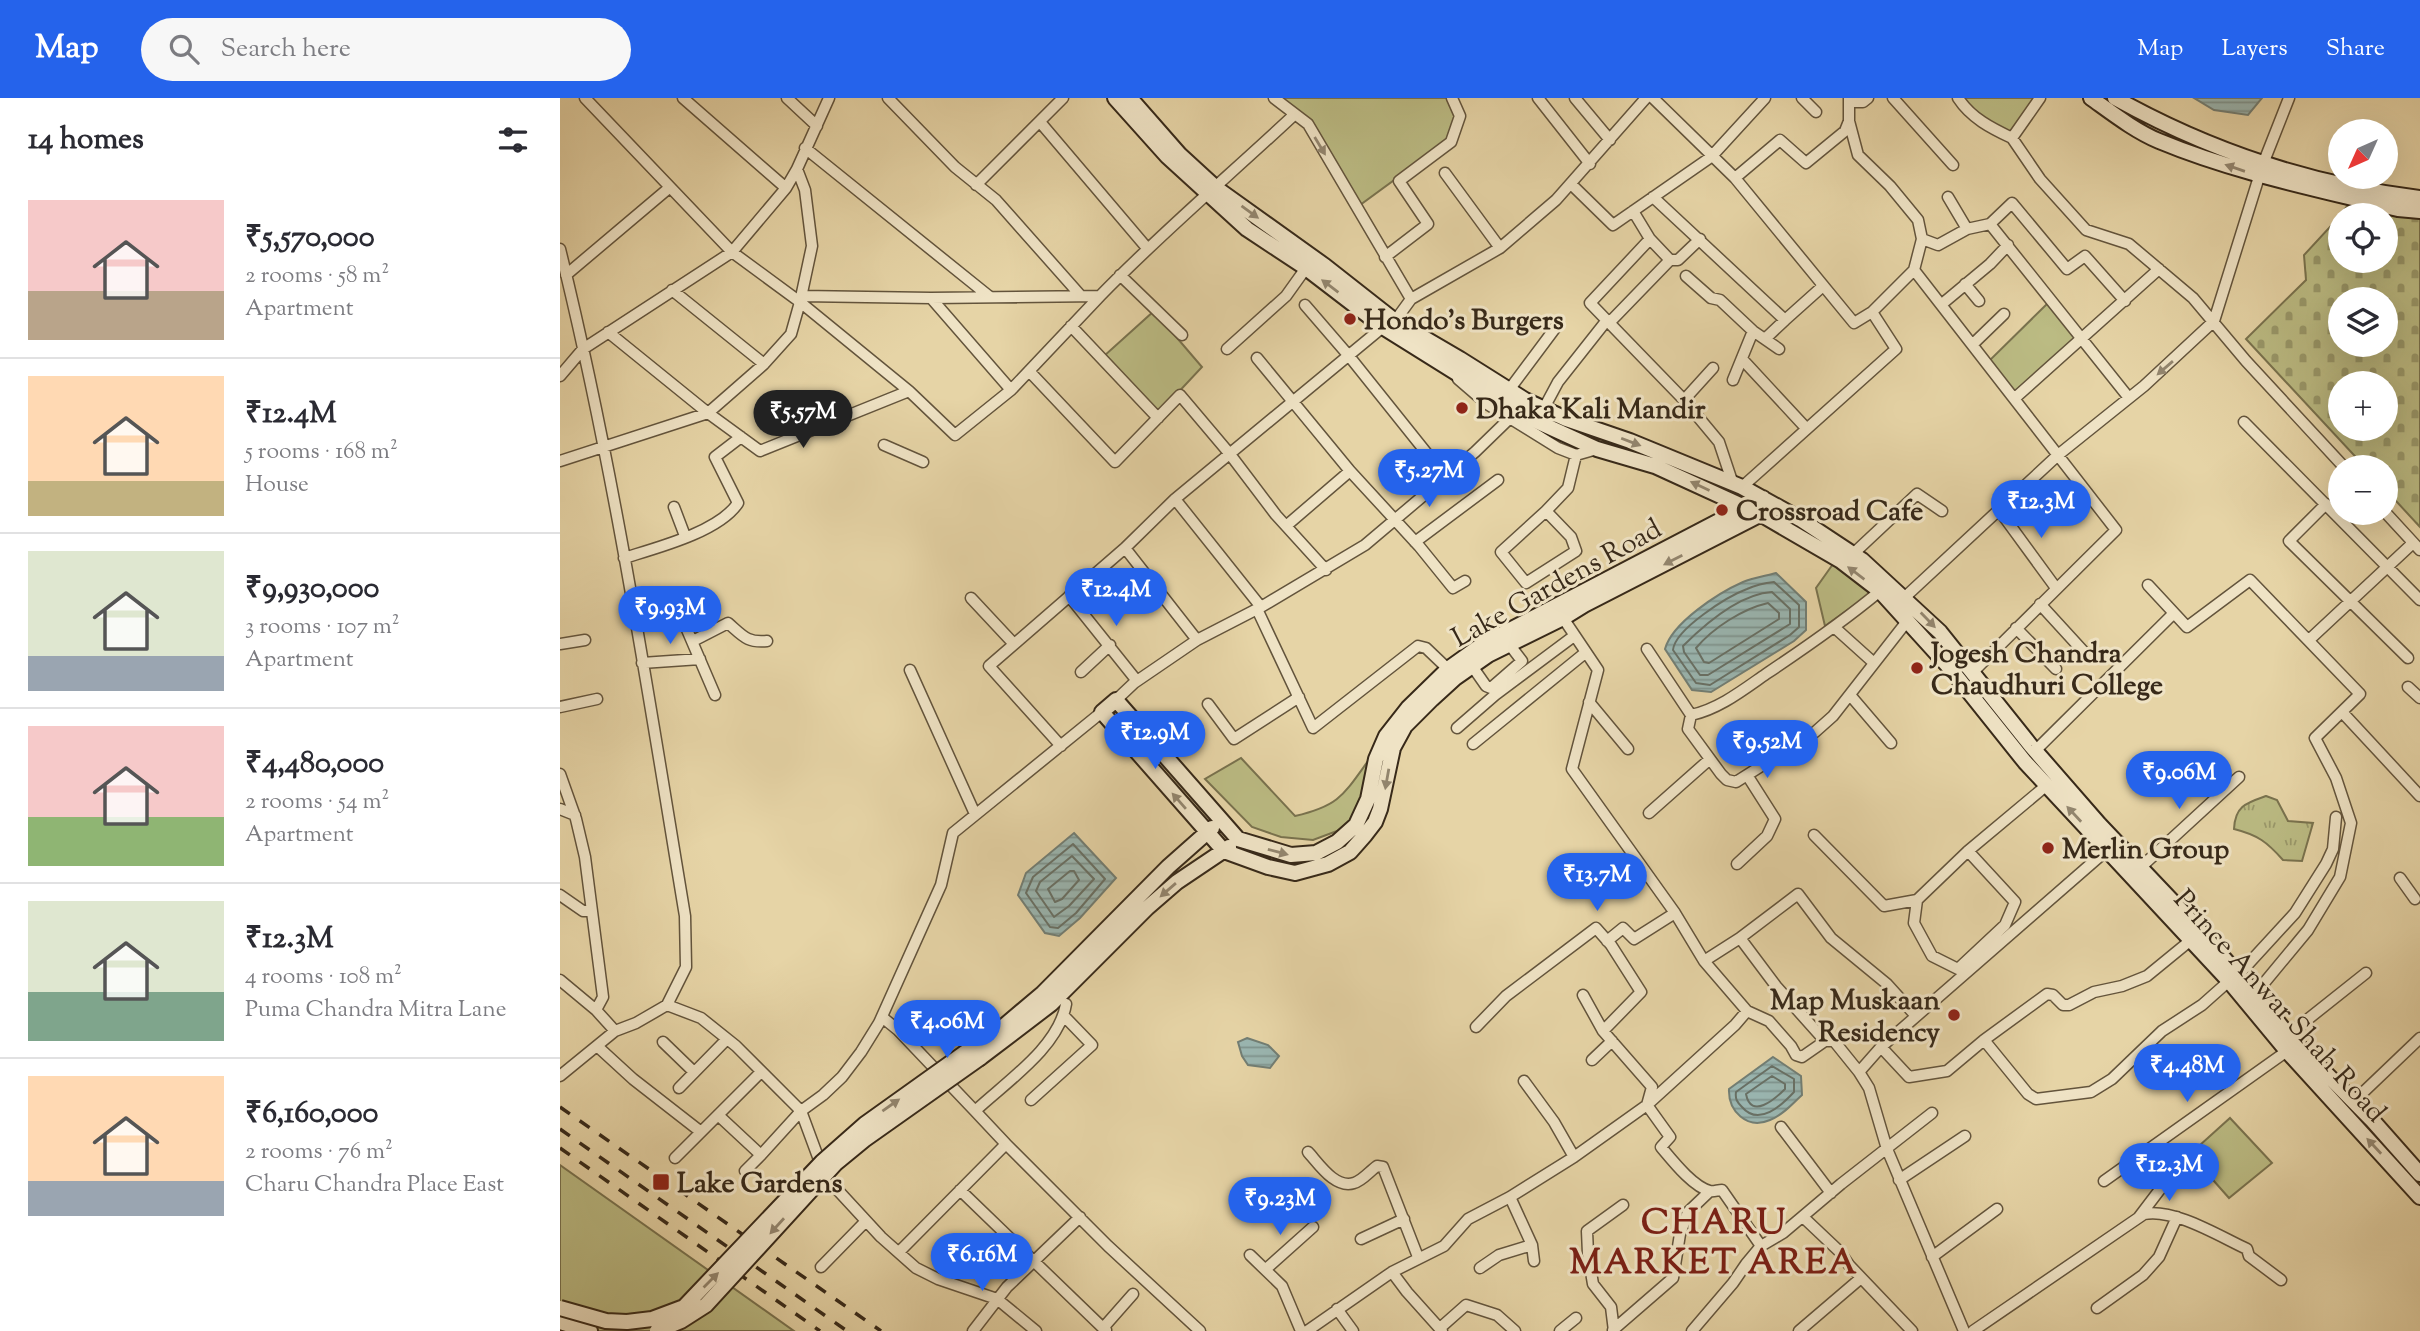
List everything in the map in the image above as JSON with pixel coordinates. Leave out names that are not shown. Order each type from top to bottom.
[{"type":"main road","name":"Prince Anwar Shah Road","points":[[1115,98],[1167,156],[1212,192],[1325,266],[1389,324],[1543,410],[1630,441],[1737,485],[1777,506],[1853,554],[1940,632],[1973,672],[2029,751],[2047,785],[2191,940],[2255,994],[2288,1035],[2420,1174]]},
{"type":"main road","name":"Prince Anwar Shah Road","points":[[1130,98],[1247,229],[1443,363],[1527,417],[1597,449],[1656,466],[1762,515],[1841,561],[1880,591],[2140,868],[2234,978],[2287,1051],[2420,1197]]},
{"type":"main road","points":[[2091,98],[2157,141],[2398,209],[2420,211]]},
{"type":"main road","points":[[2115,98],[2165,126],[2261,170],[2420,198]]},
{"type":"main road","name":"Lake Gardens Road","points":[[1224,851],[1268,867],[1295,873],[1328,864],[1350,852],[1375,821],[1386,788],[1393,748],[1405,726],[1432,699],[1472,666],[1560,612],[1763,498]]},
{"type":"main road","name":"Lake Gardens Road","points":[[1116,700],[1238,839],[1291,855],[1316,853],[1336,842],[1356,824],[1368,799],[1376,759],[1386,736],[1408,708],[1448,670],[1483,644],[1605,595],[1777,506]]},
{"type":"main road","points":[[1116,700],[1102,712],[1224,851]]},
{"type":"main road","points":[[1047,999],[1168,867],[1220,820]]},
{"type":"main road","points":[[657,1331],[681,1321],[706,1305],[836,1163],[1047,999],[1177,882],[1238,839]]},
{"type":"main road","points":[[560,1308],[606,1321],[626,1322],[652,1319],[684,1307],[822,1162],[865,1124],[975,1054]]},
{"type":"main road","points":[[560,1322],[590,1331]]},
{"type":"street","points":[[585,98],[732,252],[801,299],[909,391],[955,435],[1012,390],[1147,248],[1212,192],[1295,114]]},
{"type":"street","points":[[683,98],[786,188]]},
{"type":"street","points":[[787,98],[817,126]]},
{"type":"street","points":[[560,376],[583,349],[732,252],[786,188],[829,98]]},
{"type":"street","points":[[888,98],[976,186],[996,200],[1081,296]]},
{"type":"street","points":[[976,186],[1063,98]]},
{"type":"street","points":[[1274,98],[1308,124],[1411,299]]},
{"type":"street","points":[[1385,257],[1428,224],[1399,181],[1451,142],[1460,116],[1452,98]]},
{"type":"street","points":[[1538,98],[1590,164]]},
{"type":"street","points":[[1575,98],[1610,140]]},
{"type":"street","points":[[1061,746],[989,666],[1125,548],[1175,499],[1389,324],[1411,299],[1500,248],[1556,200],[1646,98]]},
{"type":"street","points":[[1653,98],[1735,178],[1854,323],[1872,312],[1914,270],[1922,239],[1918,220],[1890,186],[1858,155],[1849,121],[1849,100],[1863,102],[1868,98]]},
{"type":"street","points":[[1802,98],[1816,111]]},
{"type":"street","points":[[1893,98],[1953,165]]},
{"type":"street","points":[[1958,98],[1964,108],[1989,127],[2012,138],[2040,179],[2085,230],[2129,244],[2193,298],[2246,361],[2333,455]]},
{"type":"street","points":[[2012,138],[2040,98]]},
{"type":"street","points":[[1904,598],[2058,455],[2177,357],[2214,321],[2261,170],[2289,98]]},
{"type":"street","points":[[1571,184],[1613,225],[1712,157],[1762,99]]},
{"type":"street","points":[[1735,178],[1780,140],[1806,163],[1845,131],[1849,121]]},
{"type":"street","points":[[1040,122],[1147,248]]},
{"type":"street","points":[[805,148],[990,298]]},
{"type":"street","points":[[560,461],[708,413],[764,364],[790,334],[801,299],[812,246],[804,190],[797,169]]},
{"type":"street","points":[[1445,173],[1500,248]]},
{"type":"street","points":[[566,275],[669,188]]},
{"type":"street","points":[[1653,197],[1785,320]]},
{"type":"street","points":[[1948,197],[1967,229]]},
{"type":"street","points":[[1922,239],[1938,245],[1967,229],[1990,223],[2012,203],[2067,269],[2085,256],[2126,301]]},
{"type":"street","points":[[1633,211],[1650,239],[1670,260]]},
{"type":"street","points":[[1990,223],[2129,398]]},
{"type":"street","points":[[1650,239],[1590,303],[1684,400],[1718,442],[1737,485],[1896,349],[1872,312]]},
{"type":"street","points":[[1543,410],[1558,382],[1608,322],[1670,260],[1678,260],[1700,240]]},
{"type":"street","points":[[1942,304],[1990,264],[2008,245]]},
{"type":"street","points":[[560,249],[583,349],[624,558],[685,916],[686,967],[667,1005],[636,1023],[615,1031],[560,1076]]},
{"type":"street","points":[[1227,349],[1286,296],[1306,268]]},
{"type":"street","points":[[2015,398],[2159,269]]},
{"type":"street","points":[[1914,270],[2116,530],[1973,672]]},
{"type":"street","points":[[1120,275],[1182,335]]},
{"type":"street","points":[[1686,276],[1711,298],[1720,300],[1753,331],[1779,349]]},
{"type":"street","points":[[1965,284],[1979,301]]},
{"type":"street","points":[[1766,338],[1823,286]]},
{"type":"street","points":[[673,290],[764,364]]},
{"type":"street","points":[[801,299],[1100,296]]},
{"type":"street","points":[[931,298],[1012,390]]},
{"type":"street","points":[[1305,306],[1349,356],[1444,476]]},
{"type":"street","points":[[1973,344],[2004,314]]},
{"type":"street","points":[[1071,326],[1158,418]]},
{"type":"street","points":[[1508,390],[1556,327]]},
{"type":"street","points":[[1733,380],[1753,331]]},
{"type":"street","points":[[608,332],[708,413],[760,451],[909,391]]},
{"type":"street","points":[[1257,358],[1350,471],[1415,542],[1453,589],[1465,581]]},
{"type":"street","points":[[1742,359],[1806,428]]},
{"type":"street","points":[[1443,363],[1487,404],[1558,448],[1576,455],[1597,449]]},
{"type":"street","points":[[1684,400],[1713,368]]},
{"type":"street","points":[[1029,371],[1115,462],[1180,395],[1286,526],[1326,570]]},
{"type":"street","points":[[1116,700],[1136,681],[1197,640],[1259,608],[1365,545],[1475,452],[1509,419]]},
{"type":"street","points":[[2244,422],[2420,600]]},
{"type":"street","points":[[624,558],[685,537],[732,513],[738,503],[715,457],[741,437]]},
{"type":"street","points":[[884,445],[923,462]]},
{"type":"street","points":[[1546,511],[1572,537],[1576,551],[1525,583],[1501,552],[1568,488],[1576,455]]},
{"type":"street","points":[[1286,526],[1350,471]]},
{"type":"street","points":[[1415,542],[1498,480]]},
{"type":"street","points":[[1853,554],[1917,494],[1942,511]]},
{"type":"street","points":[[1175,499],[1259,608],[1313,728],[1418,646],[1426,648],[1448,670]]},
{"type":"street","points":[[2326,504],[2289,541],[2408,659]]},
{"type":"street","points":[[674,507],[685,537]]},
{"type":"street","points":[[1999,510],[2056,588]]},
{"type":"street","points":[[2309,640],[2386,568],[2417,546],[2397,525]]},
{"type":"street","points":[[1125,548],[1197,640]]},
{"type":"street","points":[[2148,585],[2187,627],[2250,580],[2359,690],[2358,698],[2315,738],[2336,778],[2351,823],[2340,877],[2308,930],[2255,994]]},
{"type":"street","points":[[1691,715],[1704,712],[1731,698],[1834,627],[1880,591]]},
{"type":"street","points":[[1069,596],[1136,681]]},
{"type":"street","points":[[971,598],[1014,644]]},
{"type":"street","points":[[2040,604],[2083,651]]},
{"type":"street","points":[[1560,612],[1598,670],[1572,769],[1675,913],[1704,961],[1747,1011],[1769,1021],[1797,1055],[1802,1057],[1825,1041],[1834,1041],[1859,1072],[1869,1088],[1899,1180],[1964,1331]]},
{"type":"street","points":[[2029,751],[2173,614]]},
{"type":"street","points":[[682,618],[715,695]]},
{"type":"street","points":[[1647,649],[1691,715],[1688,729],[1727,780],[1736,782],[1815,732],[1833,716],[1908,620]]},
{"type":"street","points":[[693,641],[728,622],[746,639],[755,642],[767,641]]},
{"type":"street","points":[[1834,627],[1874,663]]},
{"type":"street","points":[[2016,628],[2056,669]]},
{"type":"street","points":[[1457,728],[1495,695],[1574,636]]},
{"type":"street","points":[[560,644],[585,640]]},
{"type":"street","points":[[1472,666],[1486,686],[1491,688],[1522,661],[1509,644]]},
{"type":"street","points":[[1081,672],[1110,645]]},
{"type":"street","points":[[1473,744],[1585,653]]},
{"type":"street","points":[[642,663],[700,659]]},
{"type":"street","points":[[910,670],[975,814]]},
{"type":"street","points":[[2409,687],[2420,698]]},
{"type":"street","points":[[1850,695],[1891,743]]},
{"type":"street","points":[[1208,704],[1234,739],[1298,697]]},
{"type":"street","points":[[560,707],[597,699]]},
{"type":"street","points":[[1589,702],[1628,749]]},
{"type":"street","points":[[745,1171],[801,1111],[842,1077],[861,1052],[882,1017],[941,885],[953,833],[1102,712]]},
{"type":"street","points":[[2342,712],[2418,790]]},
{"type":"street","points":[[1649,813],[1710,759]]},
{"type":"street","points":[[560,774],[575,815],[585,857],[603,996],[596,1010]]},
{"type":"street","points":[[1737,864],[1767,835],[1775,819],[1747,775]]},
{"type":"street","points":[[2140,868],[2239,777]]},
{"type":"street","points":[[1814,835],[1884,906],[1917,900],[1968,851],[2047,785]]},
{"type":"street","points":[[560,808],[575,815]]},
{"type":"street","points":[[1984,1040],[2028,1094],[2036,1099],[2091,1093],[2112,1079],[2162,1031],[2202,1005],[2234,978],[2295,913],[2333,849],[2336,817]]},
{"type":"street","points":[[1859,1072],[1881,1047],[2108,850]]},
{"type":"street","points":[[1917,900],[1914,923],[1932,956],[1958,970],[2005,925],[2015,902],[1968,851]]},
{"type":"street","points":[[2400,878],[2418,899]]},
{"type":"street","points":[[1704,961],[1740,938],[1798,894],[1831,938],[1887,984],[1916,1016]]},
{"type":"street","points":[[560,895],[583,911],[591,911]]},
{"type":"street","points":[[1607,941],[1623,928],[1634,939],[1675,913]]},
{"type":"street","points":[[1476,1027],[1506,996],[1596,928],[1641,992],[1603,1031]]},
{"type":"street","points":[[1740,938],[1776,986],[1825,1041]]},
{"type":"street","points":[[1881,1047],[1909,1077],[1947,1071],[2047,994],[2053,995],[2063,1005],[2069,1005],[2094,992],[2122,986],[2147,976],[2191,940]]},
{"type":"street","points":[[2288,1035],[2366,973]]},
{"type":"street","points":[[560,980],[596,1010],[615,1031]]},
{"type":"street","points":[[1583,995],[1603,1031],[1652,1087],[1647,1105]]},
{"type":"street","points":[[975,1111],[1057,1033],[1066,1004]]},
{"type":"street","points":[[667,1005],[701,1018],[727,1039],[801,1111],[832,1185],[916,1268],[938,1279],[997,1299],[1036,1331]]},
{"type":"street","points":[[1307,1331],[1392,1272],[1444,1246],[1468,1219],[1510,1197],[1574,1157],[1647,1105],[1747,1011]]},
{"type":"street","points":[[1031,1100],[1092,1045],[1064,1016]]},
{"type":"street","points":[[882,1017],[898,1030],[1006,1144],[1200,1331]]},
{"type":"street","points":[[2353,1102],[2420,1038]]},
{"type":"street","points":[[678,1088],[727,1039]]},
{"type":"street","points":[[1592,1060],[1612,1041]]},
{"type":"street","points":[[663,1042],[694,1072]]},
{"type":"street","points":[[597,1046],[633,1079],[701,1132]]},
{"type":"street","points":[[2104,1181],[2287,1051]]},
{"type":"street","points":[[675,1158],[761,1072]]},
{"type":"street","points":[[1524,1081],[1554,1122],[1574,1157]]},
{"type":"street","points":[[1647,1105],[1670,1137],[1661,1147],[1678,1167],[1710,1191]]},
{"type":"street","points":[[1692,1331],[1761,1247],[1783,1233],[1932,1113]]},
{"type":"street","points":[[718,1115],[761,1155]]},
{"type":"street","points":[[1781,1128],[1831,1193]]},
{"type":"street","points":[[1899,1180],[1965,1136]]},
{"type":"street","points":[[899,1252],[1006,1144]]},
{"type":"street","points":[[1308,1152],[1337,1182],[1346,1184],[1354,1184],[1380,1164],[1388,1175],[1418,1257]]},
{"type":"street","points":[[2136,1220],[2177,1167]]},
{"type":"street","points":[[960,1190],[1105,1329],[1133,1294]]},
{"type":"street","points":[[1613,1331],[1673,1278],[1680,1234],[1688,1212],[1710,1191],[1721,1190],[1761,1247]]},
{"type":"street","points":[[1510,1197],[1532,1245],[1534,1261]]},
{"type":"street","points":[[1613,1331],[1611,1307],[1593,1284],[1587,1231],[1623,1205]]},
{"type":"street","points":[[1933,1256],[1997,1209]]},
{"type":"street","points":[[1973,1331],[2144,1214],[2154,1212],[2177,1217],[2247,1249],[2249,1256],[2281,1280]]},
{"type":"street","points":[[973,1331],[997,1299],[1080,1217]]},
{"type":"street","points":[[1802,1217],[1840,1252],[1912,1331]]},
{"type":"street","points":[[2097,1308],[2143,1275],[2159,1257],[2177,1217]]},
{"type":"street","points":[[1361,1239],[1404,1219]]},
{"type":"street","points":[[821,1267],[866,1221]]},
{"type":"street","points":[[1266,1269],[1314,1227]]},
{"type":"street","points":[[1480,1268],[1499,1255],[1532,1245]]},
{"type":"street","points":[[1250,1255],[1282,1286],[1301,1331]]},
{"type":"street","points":[[1392,1272],[1441,1329],[1466,1305],[1497,1315],[1515,1331]]},
{"type":"street","points":[[1799,1331],[1861,1278]]},
{"type":"street","points":[[1338,1309],[1353,1331]]},
{"type":"street","points":[[1560,1331],[1576,1318]]},
{"type":"green space","points":[[1280,98],[1448,98],[1456,115],[1446,142],[1360,205],[1312,124]]},
{"type":"green space","points":[[1960,98],[2035,98],[2010,134],[1989,123]]},
{"type":"green space","points":[[2356,195],[2420,202],[2420,527],[2398,503],[2398,455],[2354,455],[2341,441],[2398,441],[2398,371],[2328,371],[2328,427],[2246,339],[2306,280],[2304,255],[2328,229],[2328,273],[2398,273],[2398,203],[2350,203]]},
{"type":"green space","points":[[2050,301],[2079,338],[2015,395],[1990,360]]},
{"type":"green space","points":[[1154,311],[1202,367],[1158,414],[1104,356]]},
{"type":"green space","points":[[1833,564],[1874,591],[1825,626],[1816,588]]},
{"type":"green space","points":[[1241,758],[1295,816],[1321,808],[1338,798],[1368,761],[1365,795],[1358,815],[1337,831],[1313,840],[1281,837],[1252,827],[1205,779]]},
{"type":"green space","points":[[2266,796],[2277,800],[2288,821],[2313,823],[2302,861],[2283,860],[2262,840],[2234,829],[2239,810]]},
{"type":"green space","points":[[2230,1118],[2272,1163],[2229,1198],[2190,1154]]},
{"type":"green space","points":[[560,1165],[794,1331],[560,1331]]},
{"type":"water","points":[[2194,98],[2262,98],[2248,115],[2214,110]]},
{"type":"water","points":[[1776,573],[1806,602],[1806,630],[1794,641],[1711,692],[1692,690],[1665,649],[1669,639],[1686,619],[1721,593],[1743,582]]},
{"type":"water","points":[[1074,833],[1116,878],[1080,918],[1059,936],[1045,933],[1018,895],[1026,873]]},
{"type":"water","points":[[1247,1038],[1268,1045],[1279,1056],[1270,1068],[1248,1065],[1238,1042]]},
{"type":"water","points":[[1773,1057],[1801,1076],[1802,1095],[1775,1118],[1762,1122],[1747,1120],[1735,1111],[1729,1089]]},
{"type":"railway","points":[[560,1107],[881,1331]]},
{"type":"railway","points":[[560,1129],[847,1331]]},
{"type":"railway","points":[[560,1148],[820,1331]]},
{"type":"place","name":"Hondo’s Burgers","points":[[1350,319]]},
{"type":"place","name":"Dhaka Kali Mandir","points":[[1462,408]]},
{"type":"place","name":"Crossroad Cafe","points":[[1722,510]]},
{"type":"place","name":"Jogesh Chandra Chaudhuri College","points":[[1917,668]]},
{"type":"place","name":"Merlin Group","points":[[2048,848]]},
{"type":"place","name":"Map Muskaan Residency","points":[[1954,1015]]},
{"type":"place","name":"Lake Gardens","points":[[661,1182]]},
{"type":"district","name":"CHARU MARKET AREA","points":[[1714,1241]]}]
